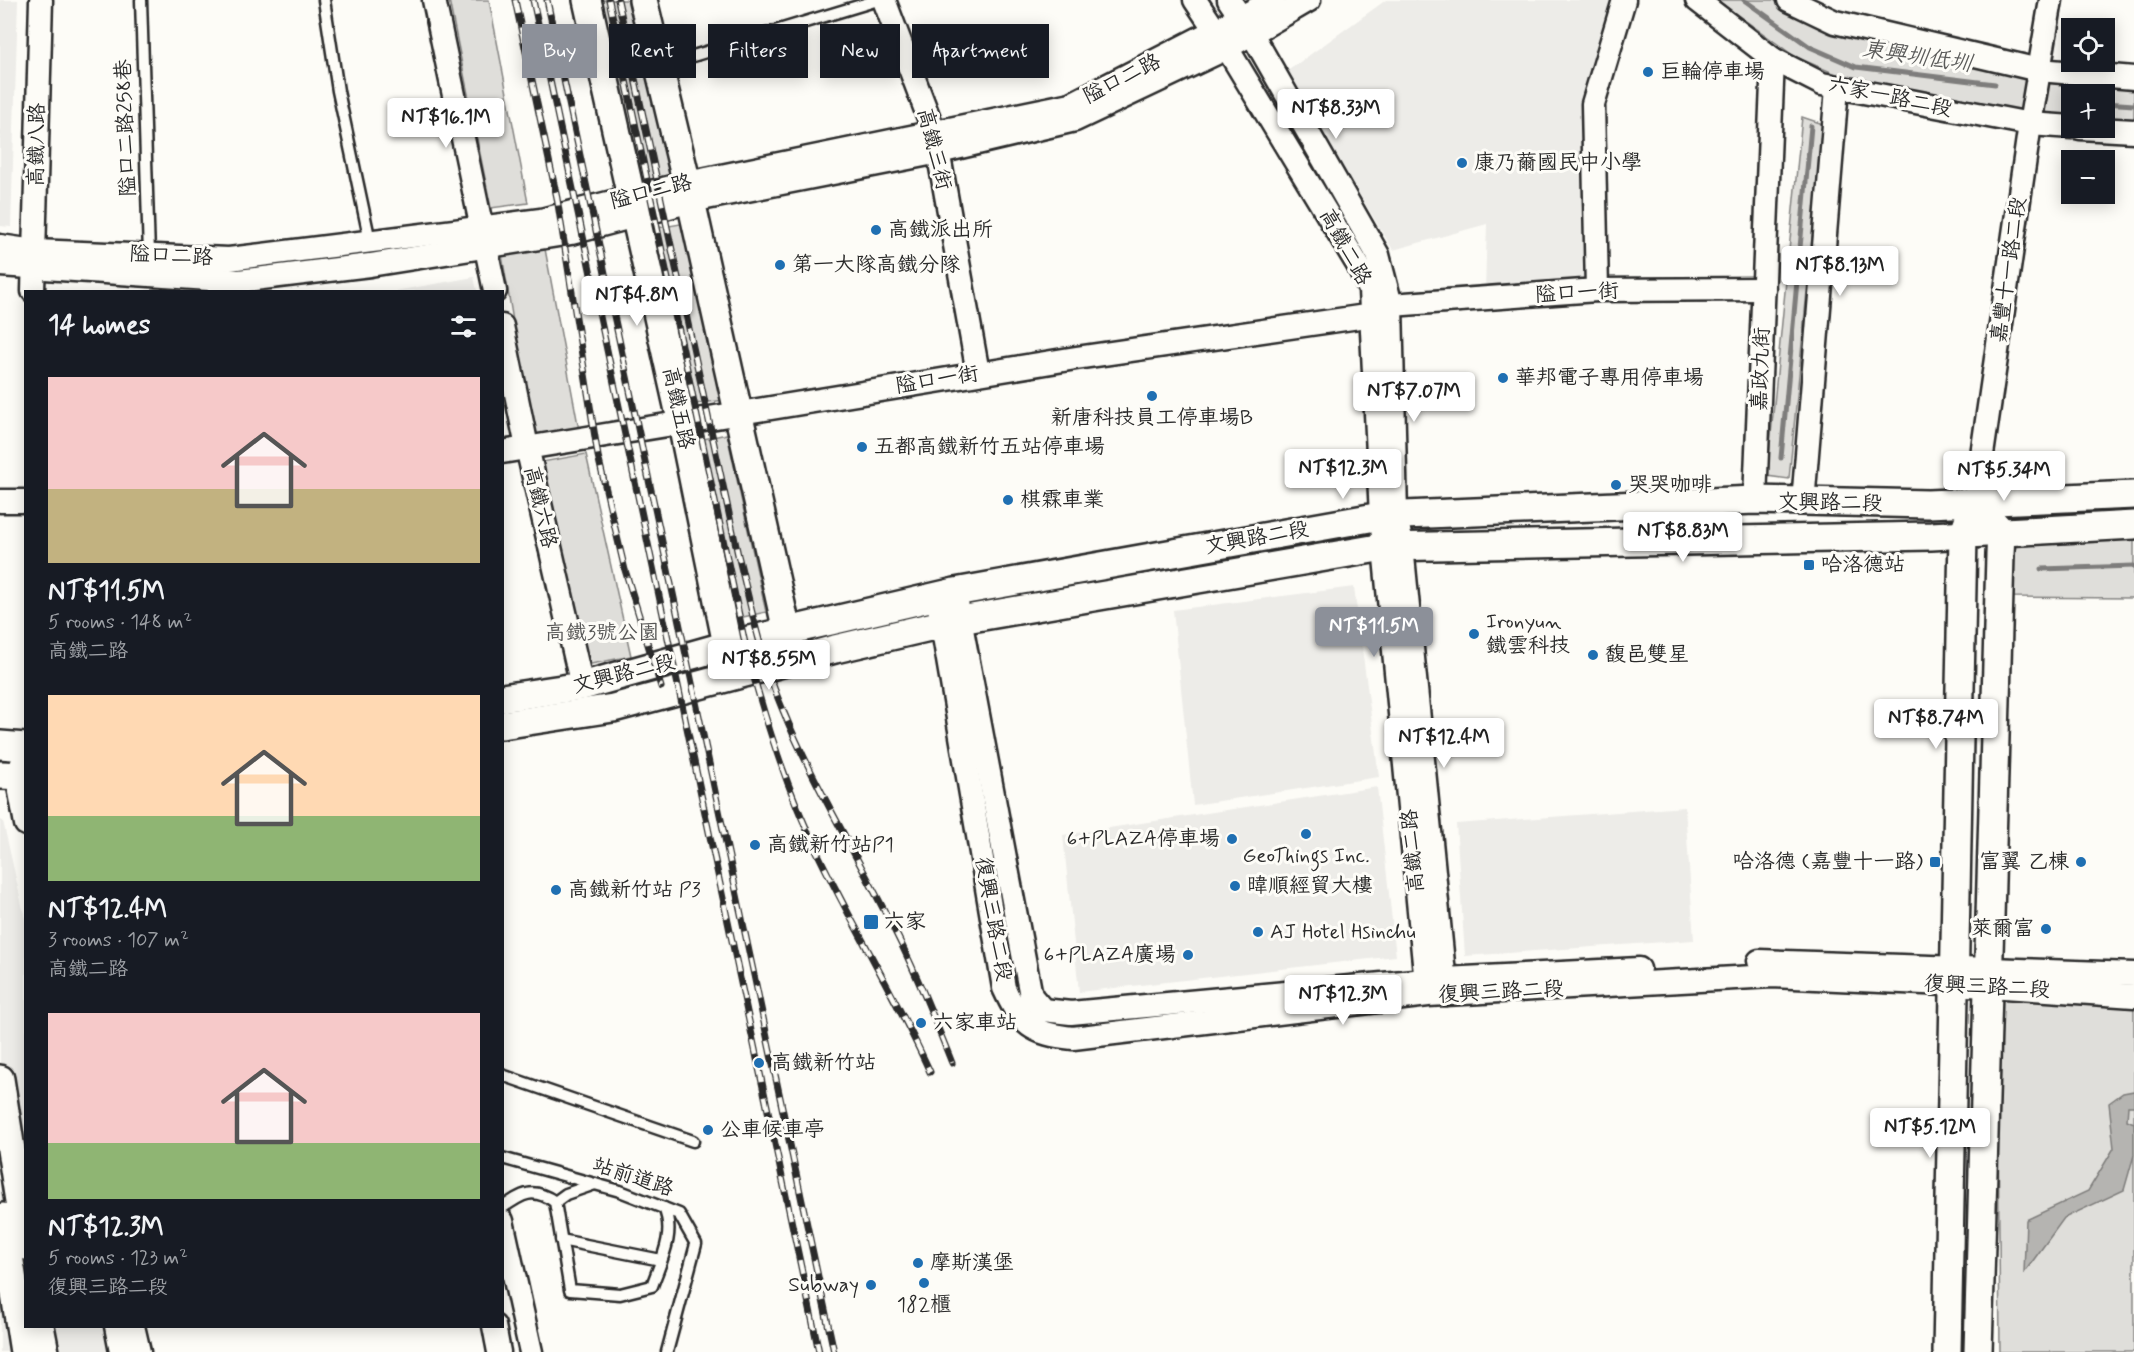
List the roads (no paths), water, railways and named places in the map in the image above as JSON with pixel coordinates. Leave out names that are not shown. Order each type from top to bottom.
[{"type":"street","name":"高鐵八路","points":[[33,290],[41,0]]},
{"type":"street","points":[[434,0],[495,290]]},
{"type":"street","name":"高鐵五路","points":[[587,0],[682,424],[729,645],[733,677]]},
{"type":"street","points":[[643,0],[649,24]]},
{"type":"street","name":"高鐵三街","points":[[884,0],[937,143],[978,373]]},
{"type":"street","name":"高鐵二路","points":[[1195,0],[1222,40],[1382,310]]},
{"type":"street","name":"隘口二路","points":[[0,246],[34,259],[239,286],[485,238],[543,229],[689,192],[937,143],[1071,104],[1222,40],[1241,17],[1274,0]]},
{"type":"street","name":"隘口二路","points":[[1241,17],[1309,0]]},
{"type":"street","points":[[1597,290],[1593,105],[1624,0]]},
{"type":"street","name":"六家一路二段","points":[[1697,0],[1773,59],[1812,80],[1837,88],[2030,124],[2061,126]]},
{"type":"street","points":[[1790,0],[1835,22],[2039,70],[2134,78]]},
{"type":"street","name":"嘉豐十一路二段","points":[[1975,503],[2030,124],[2051,0]]},
{"type":"street","name":"高鐵二路","points":[[1241,17],[1378,255],[1389,515],[1436,988]]},
{"type":"street","name":"嘉政九街","points":[[1755,500],[1773,59]]},
{"type":"street","points":[[662,78],[794,662]]},
{"type":"street","points":[[1803,503],[1837,88]]},
{"type":"street","points":[[2115,130],[2134,131]]},
{"type":"street","name":"隘口二路","points":[[0,265],[34,259],[149,255],[230,259],[370,241],[485,238]]},
{"type":"street","name":"隘口一街","points":[[504,452],[682,424],[978,373],[1382,310],[1597,290],[1764,288]]},
{"type":"street","name":"高鐵六路","points":[[504,336],[582,686]]},
{"type":"street","name":"文興路二段","points":[[504,698],[582,686],[729,645],[946,594],[1389,515],[1755,500],[1803,503],[1975,503],[2134,495]]},
{"type":"street","points":[[0,501],[24,501]]},
{"type":"street","points":[[1947,1352],[1963,534],[1975,503],[2001,531],[1978,1352]]},
{"type":"street","name":"文興路二段","points":[[504,725],[613,708],[794,662],[835,649],[951,622],[1393,547],[1963,534],[2134,525]]},
{"type":"street","name":"復興三路二段","points":[[946,594],[1004,988],[1016,1014],[1035,1031],[1073,1038],[1436,988],[1772,961],[1954,976],[2134,974]]},
{"type":"street","points":[[0,745],[24,747]]},
{"type":"street","points":[[17,770],[24,812]]},
{"type":"street","name":"復興三路二段","points":[[1989,977],[2134,996]]},
{"type":"street","points":[[0,1079],[18,1236],[24,1352]]},
{"type":"street","points":[[0,1201],[18,1236]]},
{"type":"street","points":[[504,1230],[531,1352]]},
{"type":"street","points":[[40,1328],[45,1352]]},
{"type":"street","points":[[116,1328],[121,1352]]},
{"type":"street","points":[[133,1328],[139,1352]]},
{"type":"street","points":[[494,1328],[499,1352]]},
{"type":"lane","name":"隘口二路258巷","points":[[141,0],[149,255]]},
{"type":"lane","points":[[324,0],[338,91],[370,241]]},
{"type":"lane","points":[[696,55],[878,0]]},
{"type":"lane","points":[[504,1076],[693,1141]]},
{"type":"lane","name":"站前道路","points":[[504,1159],[595,1184],[679,1214],[696,1244],[667,1352]]},
{"type":"lane","points":[[555,1202],[566,1194],[595,1184]]},
{"type":"lane","points":[[504,1207],[531,1192],[543,1194],[555,1202],[570,1290],[620,1294],[652,1286],[671,1223],[664,1208]]},
{"type":"lane","points":[[561,1240],[661,1260]]},
{"type":"waterway","name":"東興圳低圳","points":[[1744,0],[1810,47],[1856,67],[1995,84]]},
{"type":"waterway","name":"東興圳低圳","points":[[2115,104],[2134,105]]},
{"type":"waterway","points":[[1781,458],[1811,126]]},
{"type":"waterway","points":[[2041,569],[2134,566]]},
{"type":"railway","points":[[515,0],[557,198],[598,456],[625,570],[661,687]]},
{"type":"railway","points":[[533,0],[819,1352]]},
{"type":"railway","points":[[547,0],[834,1352]]},
{"type":"railway","points":[[609,0],[746,648],[761,702],[787,781],[808,833],[930,1072]]},
{"type":"railway","points":[[618,0],[738,555],[768,671],[793,734],[904,950],[952,1063]]},
{"type":"place","name":"巨輪停車場","points":[[1648,72]]},
{"type":"place","name":"康乃薾國民中小學","points":[[1462,163]]},
{"type":"place","name":"高鐵派出所","points":[[876,230]]},
{"type":"place","name":"第一大隊高鐵分隊","points":[[780,265]]},
{"type":"place","name":"華邦電子專用停車場","points":[[1503,378]]},
{"type":"place","name":"新唐科技員工停車場B","points":[[1152,396]]},
{"type":"place","name":"五都高鐵新竹五站停車場","points":[[862,447]]},
{"type":"place","name":"哭哭咖啡","points":[[1616,485]]},
{"type":"place","name":"棋霖車業","points":[[1008,500]]},
{"type":"place","name":"哈洛德站","points":[[1809,565]]},
{"type":"place","name":"Ironyun 鐵雲科技","points":[[1474,634]]},
{"type":"place","name":"馥邑雙星","points":[[1593,655]]},
{"type":"place","name":"GeoThings Inc.","points":[[1306,834]]},
{"type":"place","name":"6+PLAZA停車場","points":[[1232,839]]},
{"type":"place","name":"高鐵新竹站P1","points":[[755,845]]},
{"type":"place","name":"哈洛德 (嘉豐十一路)","points":[[1935,862]]},
{"type":"place","name":"富翼 乙棟","points":[[2081,862]]},
{"type":"place","name":"暐順經貿大樓","points":[[1235,886]]},
{"type":"place","name":"高鐵新竹站 P3","points":[[556,890]]},
{"type":"place","name":"六家","points":[[871,922]]},
{"type":"place","name":"萊爾富","points":[[2046,929]]},
{"type":"place","name":"AJ Hotel Hsinchu","points":[[1258,932]]},
{"type":"place","name":"6+PLAZA廣場","points":[[1188,955]]},
{"type":"place","name":"六家車站","points":[[921,1023]]},
{"type":"place","name":"高鐵新竹站","points":[[759,1063]]},
{"type":"place","name":"公車候車亭","points":[[708,1130]]},
{"type":"place","name":"摩斯漢堡","points":[[918,1263]]},
{"type":"place","name":"182櫃","points":[[924,1283]]},
{"type":"place","name":"Subway","points":[[871,1285]]},
{"type":"park label","name":"高鐵3號公園","points":[[602,633]]}]
